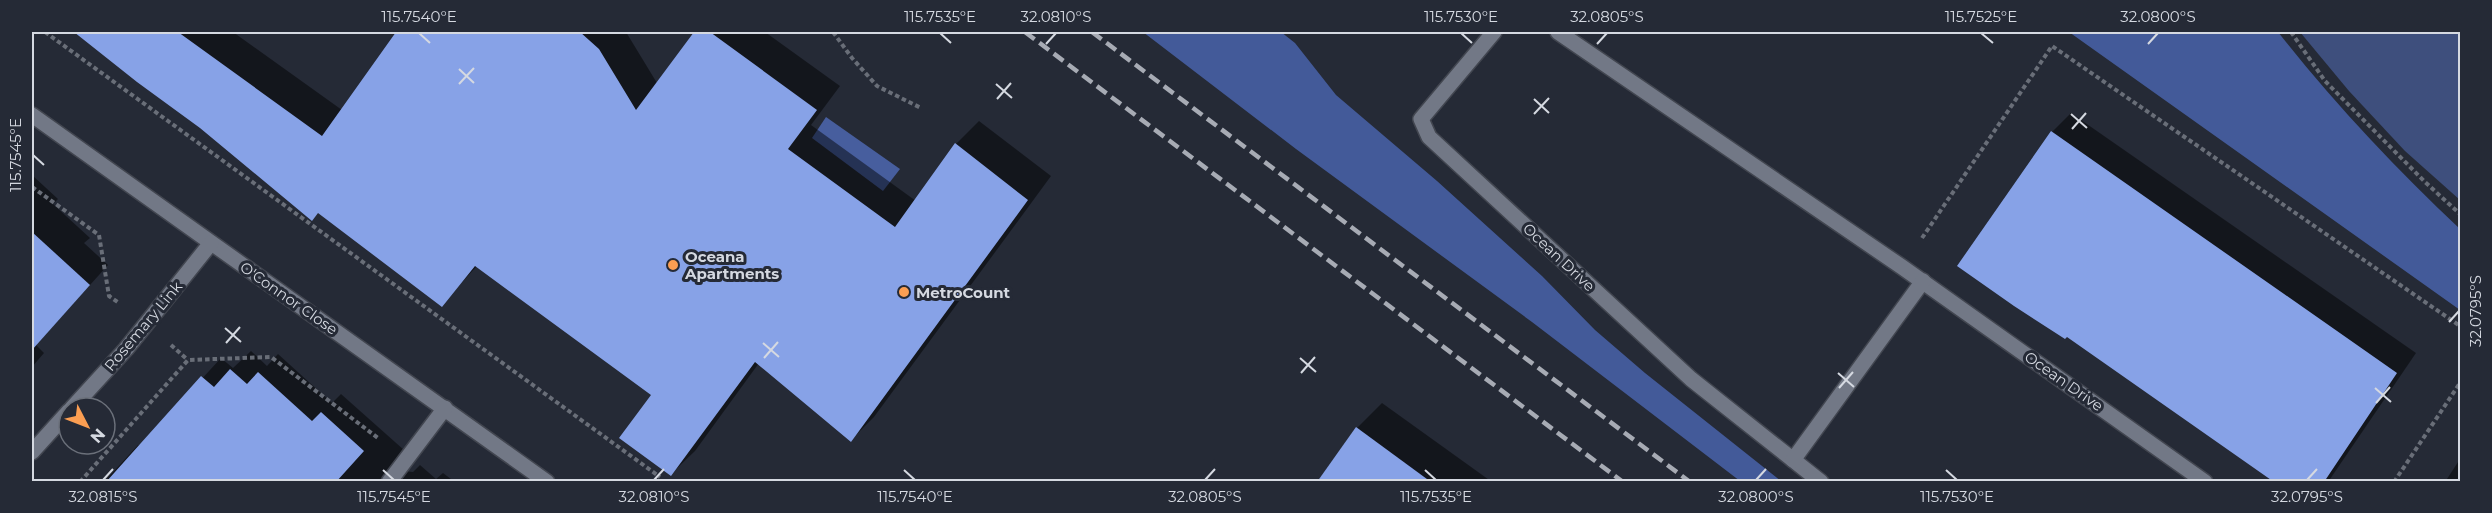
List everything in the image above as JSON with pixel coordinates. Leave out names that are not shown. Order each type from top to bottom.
[{"type":"street","name":"Ocean Drive","points":[[1494,32],[1421,119],[1430,137],[1691,379],[1821,482]]},
{"type":"street","name":"Ocean Drive","points":[[1558,32],[1923,281],[2205,482]]},
{"type":"street","name":"O'Connor Close","points":[[32,115],[547,482]]},
{"type":"street","name":"Rosemary Link","points":[[83,396],[126,349],[211,243]]},
{"type":"street","points":[[1793,460],[1923,281]]},
{"type":"street","points":[[389,482],[445,408]]},
{"type":"street","name":"Rosemary Link","points":[[32,452],[57,424]]},
{"type":"path","points":[[45,32],[660,477]]},
{"type":"path","points":[[833,32],[877,86],[921,108]]},
{"type":"path","points":[[2291,32],[2325,81],[2460,214]]},
{"type":"path","points":[[1902,267],[2052,46],[2460,326]]},
{"type":"path","points":[[32,187],[99,235],[109,296],[119,303]]},
{"type":"path","points":[[171,345],[188,360],[270,357],[378,438]]},
{"type":"path","points":[[80,482],[188,360]]},
{"type":"path","points":[[2394,482],[2460,382]]},
{"type":"shaded area","points":[[1143,32],[1281,32],[1295,43],[1336,95],[1437,181],[1542,276],[1595,330],[1645,373],[1781,481],[1740,481],[1532,322],[1296,149]]},
{"type":"shaded area","points":[[2069,32],[2278,32],[2365,134],[2460,229],[2460,310]]},
{"type":"shaded area","points":[[2300,32],[2460,32],[2460,200],[2405,151],[2349,91]]},
{"type":"shaded area","points":[[826,117],[900,169],[883,191],[812,138]]},
{"type":"building","points":[[74,32],[178,32],[322,136],[396,32],[580,32],[599,49],[636,110],[694,32],[710,32],[817,110],[788,149],[895,227],[955,143],[1028,200],[851,442],[755,362],[671,476],[619,438],[651,395],[475,266],[442,307],[318,213],[312,221],[200,128]]},
{"type":"building","points":[[2051,131],[2397,373],[2324,482],[2274,482],[2067,337],[2065,339],[1957,266]]},
{"type":"building","points":[[32,232],[90,285],[32,350]]},
{"type":"building","points":[[230,369],[247,384],[258,372],[312,421],[321,412],[364,451],[336,482],[106,482],[201,376],[214,387]]},
{"type":"building","points":[[1356,427],[1431,482],[1317,482]]},
{"type":"railway","points":[[1025,32],[1623,482]]},
{"type":"railway","points":[[1092,32],[1690,482]]},
{"type":"place","name":"Oceana Apartments","points":[[673,265]]},
{"type":"place","name":"MetroCount","points":[[904,292]]}]
